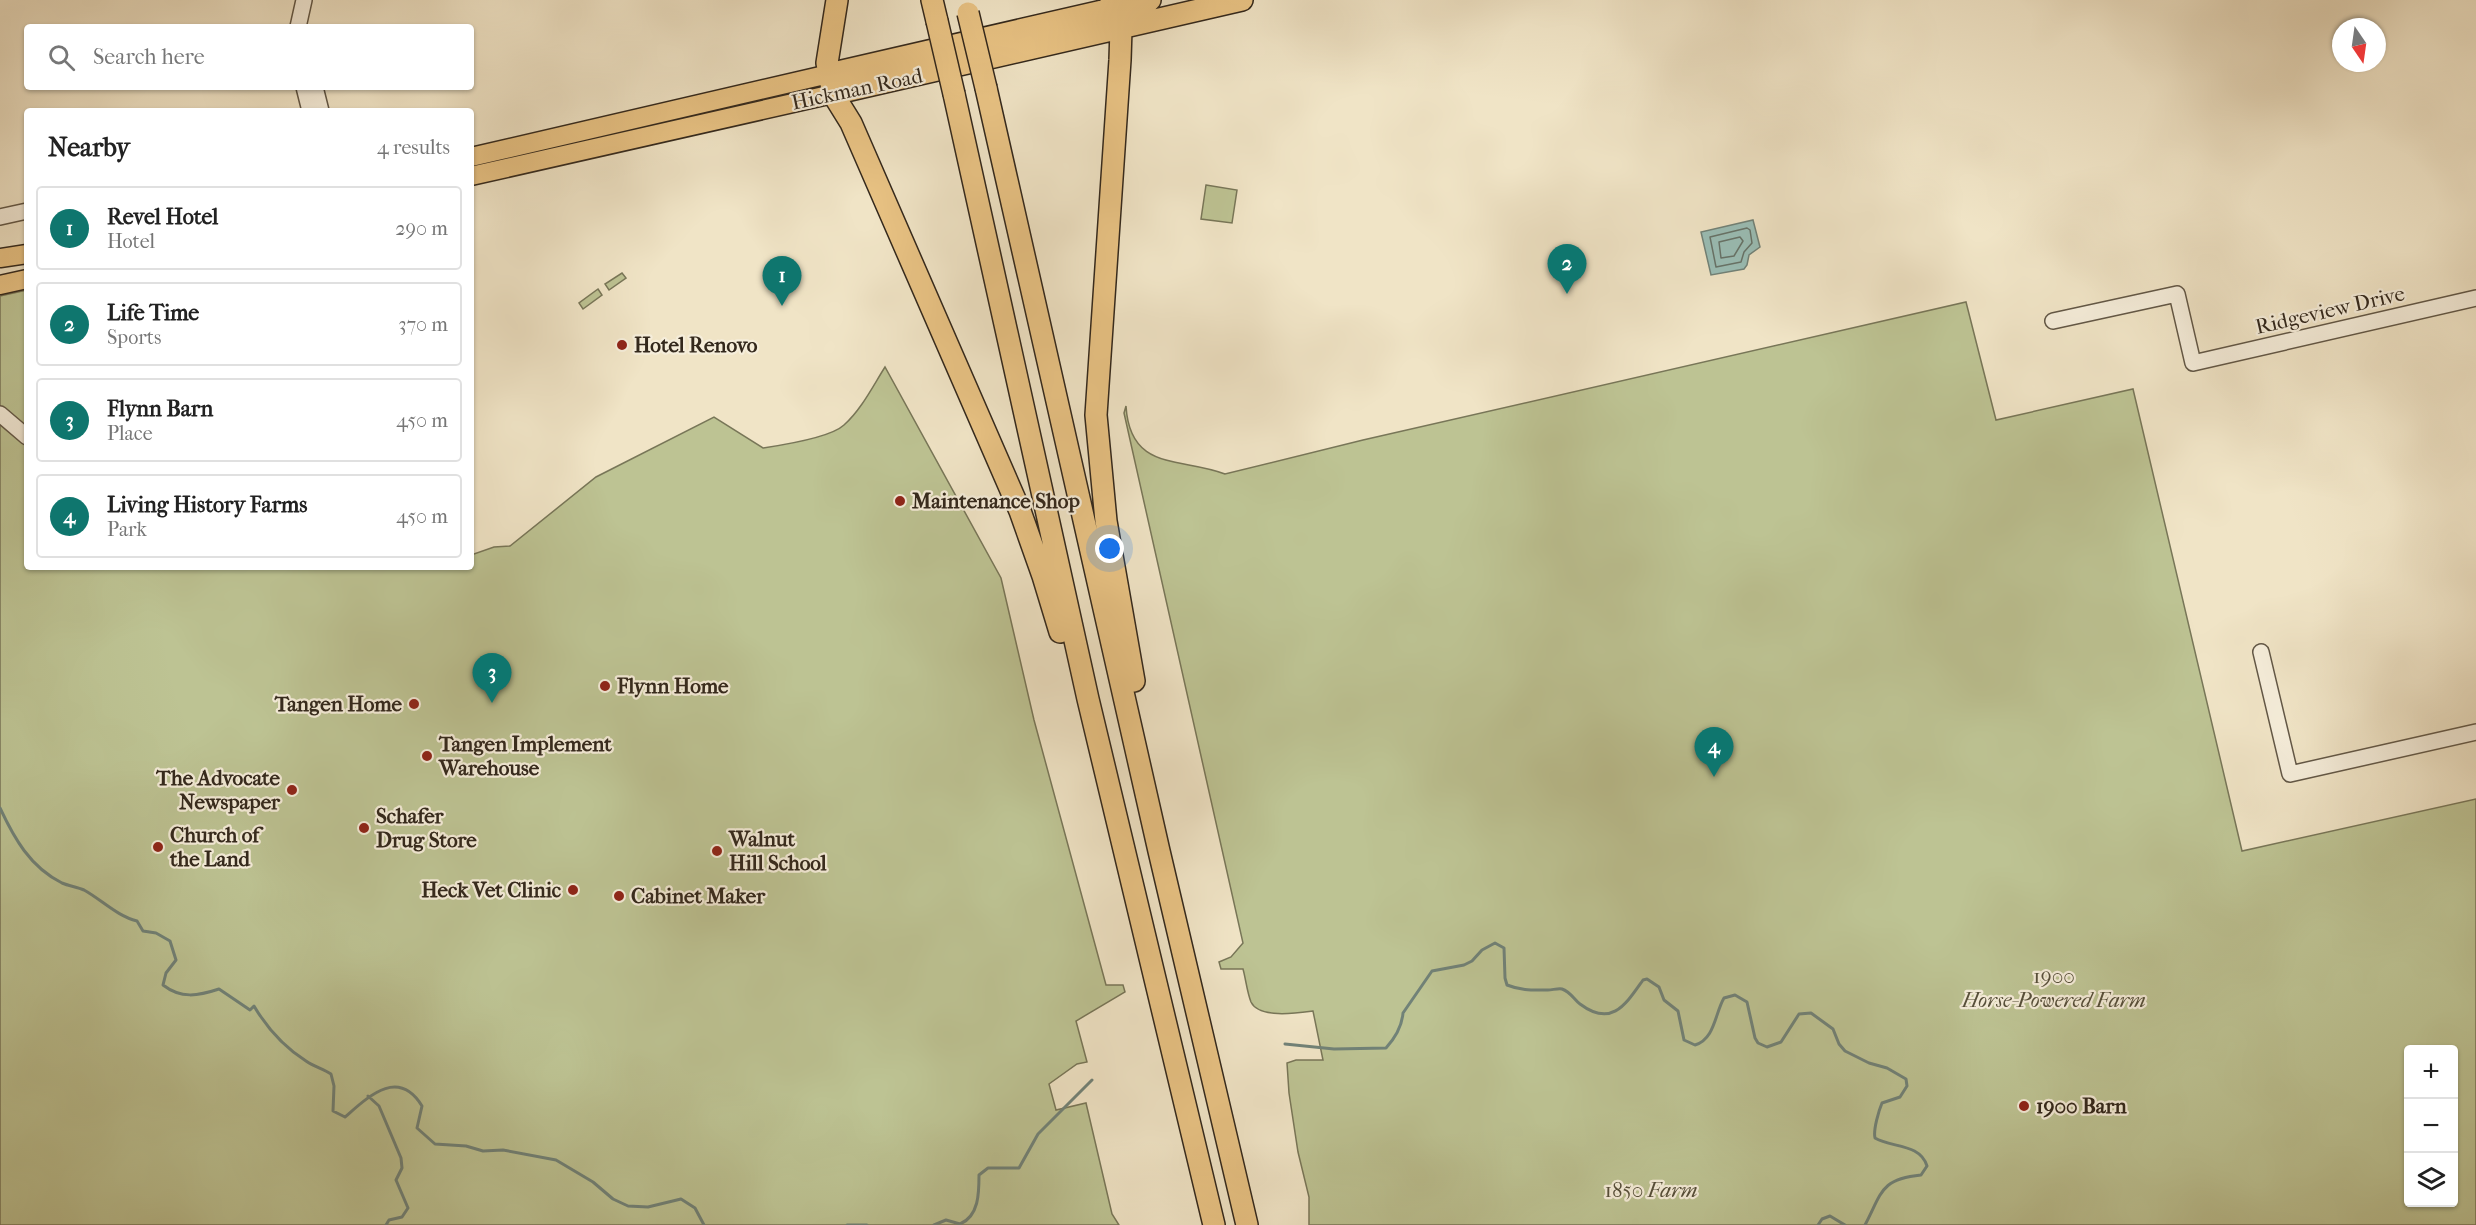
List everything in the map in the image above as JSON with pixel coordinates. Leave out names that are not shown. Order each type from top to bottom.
[{"type":"highway","points":[[837,0],[827,63],[831,84],[851,123],[1020,512],[1043,576],[1070,664],[1088,699]]},
{"type":"highway","points":[[932,0],[1088,699],[1214,1225]]},
{"type":"highway","name":"Hickman Road","points":[[831,84],[1113,4],[1150,0]]},
{"type":"highway","name":"Hickman Road","points":[[831,84],[1121,29],[1242,0]]},
{"type":"highway","points":[[1113,4],[1121,29],[1096,415],[1106,521],[1138,700],[1159,850]]},
{"type":"highway","points":[[967,6],[1159,850],[1247,1225]]},
{"type":"main road","name":"Hickman Road","points":[[474,156],[831,84]]},
{"type":"main road","name":"Hickman Road","points":[[474,175],[831,84]]},
{"type":"main road","points":[[0,258],[24,254]]},
{"type":"main road","points":[[0,285],[24,280]]},
{"type":"street","points":[[299,24],[303,0]]},
{"type":"street","points":[[305,90],[309,108]]},
{"type":"street","points":[[316,90],[320,108]]},
{"type":"street","points":[[0,217],[24,212]]},
{"type":"street","name":"Ridgeview Drive","points":[[2052,321],[2177,294],[2193,363],[2476,297]]},
{"type":"street","points":[[0,414],[24,434]]},
{"type":"street","points":[[2261,652],[2290,774],[2476,732]]},
{"type":"green space","points":[[1206,185],[1237,190],[1232,223],[1201,219]]},
{"type":"green space","points":[[622,273],[626,278],[609,290],[605,284]]},
{"type":"green space","points":[[598,289],[602,295],[583,309],[579,303]]},
{"type":"green space","points":[[24,291],[24,570],[474,570],[474,554],[494,547],[510,546],[596,477],[714,417],[763,448],[806,440],[837,430],[856,412],[885,367],[1001,578],[1034,720],[1106,985],[1123,985],[1125,992],[1076,1021],[1087,1062],[1077,1064],[1049,1084],[1056,1110],[1086,1103],[1112,1214],[1119,1225],[0,1225],[0,296]]},
{"type":"green space","points":[[1966,302],[1996,420],[2133,389],[2242,851],[2476,799],[2476,1225],[1309,1225],[1309,1197],[1298,1152],[1287,1063],[1296,1060],[1323,1060],[1313,1011],[1279,1014],[1262,1011],[1251,1002],[1243,969],[1221,969],[1219,962],[1231,957],[1243,943],[1124,413],[1126,406],[1130,427],[1137,442],[1147,452],[1160,458],[1225,474],[1363,440]]},
{"type":"water","points":[[1753,220],[1760,247],[1749,255],[1744,269],[1711,275],[1701,232]]},
{"type":"waterway","points":[[0,808],[17,841],[41,869],[62,883],[84,890],[116,912],[137,921],[143,931],[156,933],[170,941],[176,960],[166,973],[163,985],[176,993],[190,995],[219,989],[250,1010],[254,1006],[270,1029],[290,1050],[331,1074],[334,1086],[333,1111],[345,1117],[373,1094],[383,1089],[403,1088],[413,1094],[422,1106],[417,1128],[435,1144],[466,1146],[483,1151],[503,1150],[556,1160],[593,1182],[613,1199],[628,1206],[648,1207],[681,1199],[695,1208],[704,1225]]},
{"type":"waterway","points":[[1285,1044],[1334,1049],[1386,1048],[1398,1032],[1403,1013],[1432,971],[1464,965],[1472,961],[1482,950],[1495,943],[1504,948],[1507,985],[1528,990],[1562,989],[1580,1004],[1601,1014],[1617,1010],[1643,980],[1647,979],[1659,987],[1664,1000],[1678,1011],[1684,1040],[1695,1045],[1702,1042],[1711,1031],[1724,998],[1735,995],[1747,1002],[1755,1038],[1758,1043],[1767,1047],[1781,1042],[1799,1014],[1811,1013],[1833,1029],[1839,1044],[1845,1051],[1869,1063],[1887,1068],[1906,1079],[1907,1086],[1900,1097],[1882,1103],[1875,1138],[1918,1153],[1927,1166],[1921,1175],[1897,1180],[1890,1184],[1879,1196],[1865,1225]]},
{"type":"waterway","points":[[934,1225],[946,1220],[960,1224],[971,1216],[977,1203],[979,1175],[988,1168],[1019,1168],[1038,1134],[1092,1080]]},
{"type":"waterway","points":[[368,1096],[379,1106],[401,1158],[402,1168],[396,1180],[408,1208],[402,1217],[389,1220],[386,1225]]},
{"type":"waterway","points":[[1818,1225],[1822,1219],[1830,1216],[1845,1225]]},
{"type":"waterway","points":[[847,1225],[867,1225]]},
{"type":"place","name":"Life Time","points":[[1567,294]]},
{"type":"place","name":"Revel Hotel","points":[[782,306]]},
{"type":"place","name":"Hotel Renovo","points":[[622,345]]},
{"type":"place","name":"Maintenance Shop","points":[[900,501]]},
{"type":"place","name":"Flynn Home","points":[[605,686]]},
{"type":"place","name":"Flynn Barn","points":[[492,703]]},
{"type":"place","name":"Tangen Home","points":[[414,704]]},
{"type":"place","name":"Tangen Implement Warehouse","points":[[427,756]]},
{"type":"place","name":"Living History Farms","points":[[1714,777]]},
{"type":"place","name":"The Advocate Newspaper","points":[[292,790]]},
{"type":"place","name":"Schafer Drug Store","points":[[364,828]]},
{"type":"place","name":"Church of the Land","points":[[158,847]]},
{"type":"place","name":"Walnut Hill School","points":[[717,851]]},
{"type":"place","name":"Heck Vet Clinic","points":[[573,890]]},
{"type":"place","name":"Cabinet Maker","points":[[619,896]]},
{"type":"place","name":"1900 Barn","points":[[2024,1106]]},
{"type":"park label","name":"1900 Horse-Powered Farm","points":[[2054,988]]},
{"type":"park label","name":"1850 Farm","points":[[1651,1190]]}]
